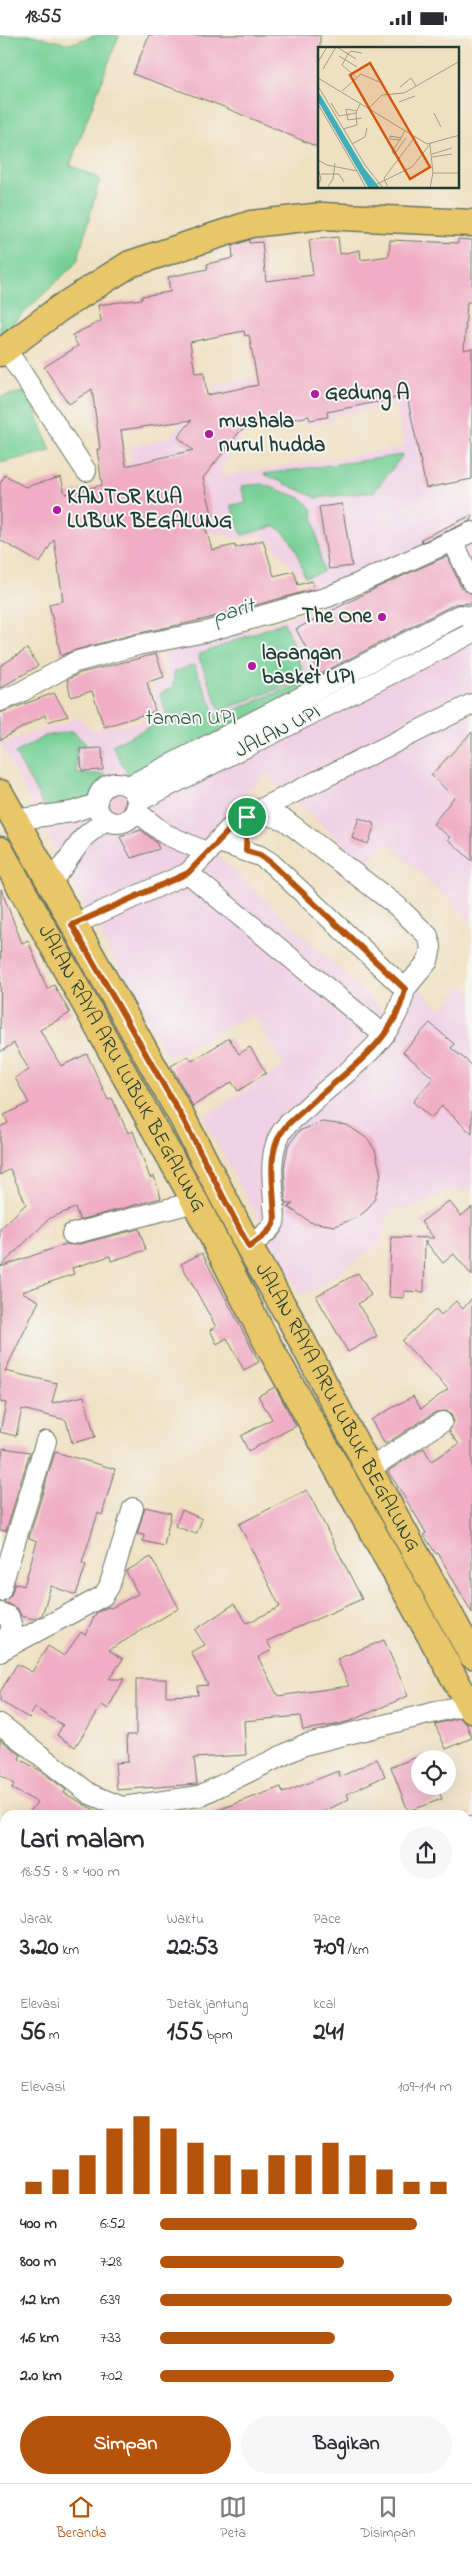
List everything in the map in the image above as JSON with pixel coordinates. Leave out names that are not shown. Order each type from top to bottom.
[{"type":"main road","points":[[3,351],[60,308],[130,265],[251,224],[322,216],[472,223]]},
{"type":"main road","name":"JALAN RAYA ARU LUBUK BEGALUNG","points":[[0,793],[51,883],[72,925],[183,1119],[249,1247],[291,1320],[369,1469],[472,1655]]},
{"type":"main road","name":"JALAN RAYA ARU LUBUK BEGALUNG","points":[[0,850],[195,1201],[264,1337],[470,1707]]},
{"type":"main road","points":[[264,1337],[291,1320]]},
{"type":"street","points":[[3,351],[86,471]]},
{"type":"street","points":[[0,701],[21,692],[75,662],[138,645],[205,632],[328,597],[455,545],[472,532]]},
{"type":"street","points":[[455,545],[472,582]]},
{"type":"street","name":"JALAN UPI","points":[[14,820],[72,811],[100,812],[113,823],[122,823],[130,819],[134,800],[460,615],[472,617]]},
{"type":"street","name":"JALAN UPI","points":[[134,800],[472,633]]},
{"type":"street","points":[[72,925],[188,873],[233,826],[247,817],[472,704]]},
{"type":"street","name":"JALAN UPI","points":[[51,883],[100,812],[98,795],[103,787],[111,783],[120,783],[134,800]]},
{"type":"street","points":[[134,800],[165,835],[214,848],[246,851],[260,855],[271,863],[405,989]]},
{"type":"street","points":[[247,817],[267,815],[285,820],[398,906],[428,936],[431,947],[428,961],[405,989],[401,1010],[384,1035],[351,1071],[322,1093],[281,1132],[274,1147],[272,1171],[275,1221],[270,1229],[249,1247]]},
{"type":"street","points":[[246,851],[247,817]]},
{"type":"street","points":[[188,873],[384,1035]]},
{"type":"street","points":[[72,1234],[195,1201]]},
{"type":"street","points":[[369,1469],[442,1422]]},
{"type":"street","points":[[0,1591],[46,1441]]},
{"type":"street","points":[[0,1651],[103,1595],[109,1587],[133,1509]]},
{"type":"street","points":[[0,1613],[9,1617],[12,1628],[0,1651]]},
{"type":"street","points":[[0,1725],[90,1794],[122,1807],[199,1795],[304,1745],[470,1707]]},
{"type":"shaded area","points":[[472,339],[472,922],[387,842],[365,865],[266,773],[202,841],[389,1015],[417,986],[441,1009],[464,985],[472,993],[472,1191],[449,1191],[410,1209],[395,1208],[385,1225],[381,1243],[318,1288],[301,1295],[202,1117],[284,1066],[253,1014],[168,1058],[64,868],[0,743],[79,718],[92,730],[157,719],[152,684],[169,676],[159,652],[211,643],[320,607],[312,579],[299,575],[264,535],[236,539],[214,532],[131,546],[111,469],[131,461],[129,447],[169,438],[201,396],[215,393],[213,385]],"holes":[[[395,404],[404,447],[222,476],[220,471],[243,433],[304,421],[305,426],[333,421],[333,417]],[[402,455],[374,492],[328,499]],[[194,666],[216,717],[315,677],[129,777],[112,745],[168,719],[173,687]],[[73,731],[85,744],[76,747],[77,774],[105,774],[97,791],[73,807]]]},
{"type":"green space","points":[[0,35],[33,35],[69,44],[97,35],[119,35],[70,165],[100,179],[77,262],[0,336]]},
{"type":"green space","points":[[28,391],[51,451],[0,463],[0,397]]},
{"type":"green space","points":[[403,455],[374,492],[317,498],[264,474]]},
{"type":"green space","points":[[262,484],[301,498],[312,508],[323,572],[305,577],[298,555],[291,542],[275,526],[242,535],[231,505],[246,503],[241,486]]},
{"type":"green space","name":"lapangan basket UPI","points":[[284,622],[306,678],[220,711],[198,655]]},
{"type":"green space","name":"taman UPI","points":[[194,665],[217,717],[315,677],[317,682],[129,777],[112,745],[168,719],[160,694],[173,687],[174,672]]},
{"type":"green space","name":"taman UPI","points":[[73,731],[86,744],[76,747],[77,774],[105,774],[102,783],[90,798],[51,807],[42,803],[15,753],[45,736]]},
{"type":"building","points":[[149,35],[320,35],[320,47],[318,47],[318,147],[219,105],[133,74]]},
{"type":"building","points":[[338,237],[340,254],[360,250],[361,260],[389,256],[390,240],[458,243],[458,239],[472,240],[472,302],[467,302],[464,350],[472,348],[472,479],[426,488],[407,396],[327,412],[328,417],[310,420],[309,416],[241,430],[203,478],[213,517],[203,519],[212,550],[235,545],[235,548],[263,540],[274,576],[294,571],[298,585],[312,581],[314,589],[202,620],[135,634],[72,651],[61,656],[49,604],[63,601],[54,539],[40,563],[0,540],[0,484],[5,475],[25,487],[61,477],[65,494],[102,485],[97,449],[100,449],[92,389],[69,404],[44,367],[78,346],[72,335],[101,321],[98,305],[142,299],[142,296],[170,292],[168,277],[208,269],[207,264],[233,258],[232,246],[249,240],[249,243],[262,242],[266,281],[313,275],[309,240]],"holes":[[[244,331],[245,336],[249,335],[258,385],[207,395],[204,372],[195,373],[190,342]],[[192,420],[178,437],[193,450],[126,466],[121,430]]]},
{"type":"building","points":[[342,504],[352,566],[329,569],[319,507]]},
{"type":"building","points":[[472,515],[472,520],[422,542],[421,539]]},
{"type":"building","name":"The One","points":[[447,556],[461,587],[472,594],[472,603],[455,604],[320,674],[296,629],[376,588]]},
{"type":"building","points":[[27,649],[38,666],[0,688],[0,666]]},
{"type":"building","points":[[156,654],[164,677],[147,682],[155,711],[104,727],[92,691],[71,697],[67,680],[80,673]]},
{"type":"building","points":[[54,693],[68,716],[47,722],[45,715],[0,740],[0,713]]},
{"type":"building","points":[[472,732],[472,861],[448,839],[450,837],[433,824],[454,797],[431,775]]},
{"type":"building","points":[[102,748],[103,770],[82,771],[80,749]]},
{"type":"building","points":[[118,791],[126,797],[124,810],[126,817],[122,829],[116,823],[114,813],[107,809],[106,797]]},
{"type":"building","points":[[359,818],[375,824],[368,844],[352,838]]},
{"type":"building","points":[[141,830],[156,842],[159,849],[131,858],[120,837]]},
{"type":"building","points":[[1,889],[22,943],[28,940],[47,989],[54,985],[70,1013],[40,1030],[61,1066],[87,1054],[108,1100],[112,1098],[128,1133],[133,1131],[150,1178],[154,1176],[161,1198],[80,1220],[75,1208],[50,1218],[0,1267],[0,1229],[26,1204],[10,1169],[0,1175],[0,1127],[8,1123],[4,1115],[29,1103],[15,1078],[29,1070],[14,1043],[0,1052]]},
{"type":"building","points":[[430,1023],[454,1044],[451,1048],[472,1065],[472,1134],[442,1106],[431,1118],[413,1102],[433,1078],[403,1052]]},
{"type":"building","points":[[229,1038],[239,1054],[250,1047],[266,1073],[238,1091],[232,1082],[193,1106],[171,1066],[188,1056],[192,1061]]},
{"type":"building","points":[[322,1122],[347,1125],[368,1139],[375,1150],[381,1174],[375,1198],[368,1209],[358,1217],[335,1226],[310,1222],[288,1207],[293,1204],[286,1204],[284,1168],[288,1146],[299,1131]]},
{"type":"building","points":[[449,1201],[461,1216],[472,1207],[472,1276],[454,1254],[443,1263],[425,1241],[424,1292],[404,1291],[404,1298],[389,1297],[391,1237],[434,1238],[421,1222]]},
{"type":"building","points":[[139,1229],[146,1250],[111,1261],[110,1256],[72,1268],[74,1274],[22,1292],[39,1301],[5,1371],[57,1383],[52,1403],[84,1396],[95,1437],[72,1443],[66,1420],[22,1409],[16,1436],[0,1432],[6,1403],[0,1402],[0,1267],[66,1244],[75,1245]]},
{"type":"building","points":[[202,1253],[259,1362],[244,1370],[227,1338],[217,1344],[210,1330],[216,1327],[181,1264]]},
{"type":"building","points":[[358,1273],[371,1295],[358,1304],[377,1336],[348,1352],[316,1296]]},
{"type":"building","points":[[472,1298],[472,1613],[438,1553],[436,1554],[424,1535],[426,1533],[388,1471],[424,1448],[431,1461],[459,1444],[449,1431],[454,1422],[452,1416],[447,1411],[436,1412],[385,1444],[371,1420],[413,1396],[421,1409],[448,1389],[402,1341],[436,1309],[441,1315],[456,1301],[463,1309]]},
{"type":"building","points":[[275,1387],[296,1426],[248,1451],[241,1436],[272,1419],[258,1396]]},
{"type":"building","points":[[3,1448],[30,1452],[6,1531],[0,1530],[0,1469]]},
{"type":"building","points":[[55,1452],[115,1469],[102,1515],[98,1513],[82,1563],[86,1565],[76,1595],[51,1586],[42,1615],[34,1619],[21,1616],[18,1609],[4,1602],[11,1595],[15,1583],[24,1586],[37,1541],[29,1538]]},
{"type":"building","points":[[307,1490],[362,1599],[267,1641],[272,1650],[258,1657],[278,1696],[349,1686],[337,1659],[384,1640],[408,1696],[350,1721],[303,1730],[300,1716],[244,1721],[246,1755],[194,1758],[197,1784],[117,1790],[115,1763],[128,1762],[127,1735],[136,1735],[136,1679],[166,1679],[166,1696],[198,1695],[197,1686],[208,1685],[191,1652],[205,1645],[195,1630],[234,1604],[247,1623],[280,1607],[239,1524]]},
{"type":"building","points":[[145,1507],[171,1513],[164,1546],[143,1541],[144,1535],[137,1534]]},
{"type":"building","points":[[182,1510],[202,1519],[196,1534],[175,1526]]},
{"type":"building","points":[[151,1557],[179,1608],[109,1650],[123,1659],[109,1679],[124,1679],[108,1709],[102,1705],[75,1747],[57,1735],[63,1725],[35,1708],[29,1718],[0,1701],[0,1692],[17,1664],[32,1672],[48,1646],[64,1656],[81,1632],[85,1635],[96,1613],[108,1607],[111,1608],[138,1594],[126,1571]]},
{"type":"building","points":[[460,1718],[466,1723],[472,1738],[446,1749],[435,1724]]},
{"type":"building","points":[[0,1739],[21,1755],[19,1759],[41,1771],[66,1790],[64,1793],[94,1810],[31,1810],[37,1802],[12,1789],[14,1784],[0,1775]]},
{"type":"building","points":[[377,1759],[385,1776],[347,1794],[349,1799],[327,1810],[218,1810],[281,1787],[283,1793],[338,1771],[340,1777]]},
{"type":"building","points":[[411,1759],[411,1795],[440,1795],[442,1799],[408,1810],[391,1767]]},
{"type":"place","name":"Gedung A","points":[[315,394]]},
{"type":"place","name":"mushala nurul hudda","points":[[209,434]]},
{"type":"place","name":"KANTOR KUA LUBUK BEGALUNG","points":[[57,510]]},
{"type":"place","name":"The One","points":[[382,617]]},
{"type":"place","name":"lapangan basket UPI","points":[[252,666]]},
{"type":"route","points":[[247,817],[246,851],[260,855],[271,863],[405,989],[401,1010],[384,1035],[351,1071],[322,1093],[281,1132],[274,1147],[272,1171],[275,1221],[270,1229],[249,1247],[183,1119],[72,925],[188,873],[220,842],[233,826],[247,817]]},
{"type":"water label","name":"parit","points":[[234,612]]}]
